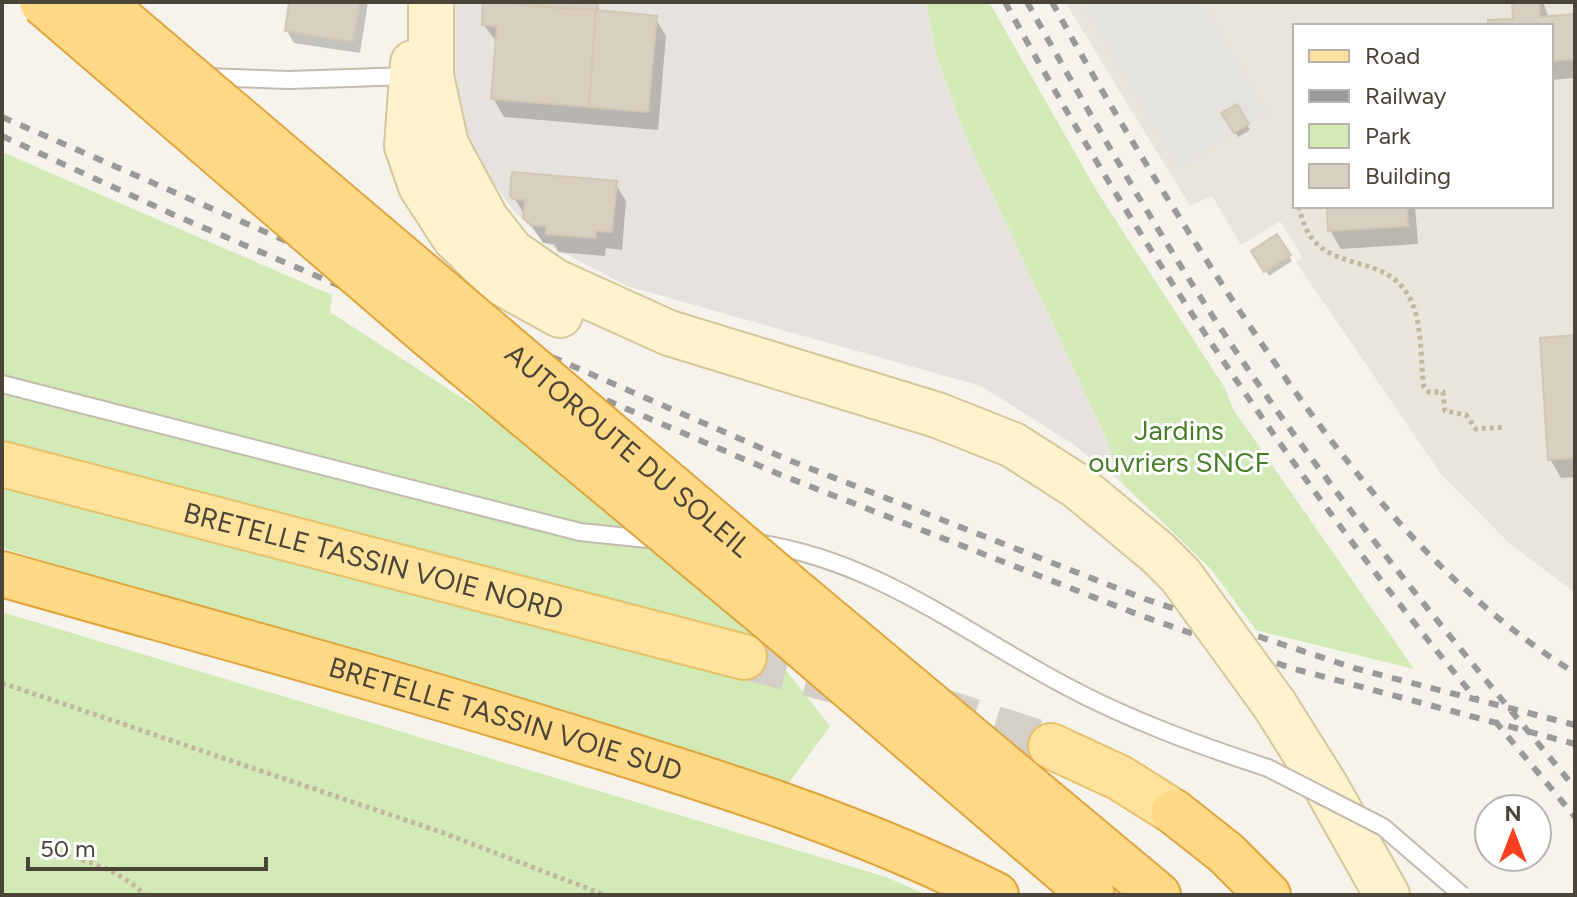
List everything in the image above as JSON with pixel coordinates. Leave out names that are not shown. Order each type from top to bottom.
[{"type":"highway","name":"AUTOROUTE DU SOLEIL","points":[[42,2],[429,335],[1158,895]]},
{"type":"highway","name":"AUTOROUTE DU SOLEIL","points":[[101,2],[787,609],[1092,895]]},
{"type":"highway","name":"BRETELLE TASSIN VOIE SUD","points":[[2,574],[465,704],[672,768],[934,863],[996,895]]},
{"type":"highway","points":[[1174,812],[1226,853],[1268,895]]},
{"type":"main road","points":[[417,2],[413,27],[422,76],[446,145],[486,219],[512,252],[554,281],[669,333],[937,415],[1013,445],[1077,486],[1157,552],[1181,576],[1274,704],[1325,785],[1387,895]]},
{"type":"main road","points":[[422,76],[431,2]]},
{"type":"main road","name":"BRETELLE TASSIN VOIE NORD","points":[[2,464],[744,657]]},
{"type":"main road","points":[[1051,746],[1120,778],[1174,812]]},
{"type":"lane","points":[[23,2],[153,74],[289,80],[422,76]]},
{"type":"lane","points":[[2,384],[580,532],[680,542],[758,543],[814,553],[905,591],[1066,686],[1185,740],[1268,768],[1383,827],[1462,895]]},
{"type":"path","points":[[1300,208],[1307,235],[1322,248],[1351,263],[1375,268],[1394,278],[1407,292],[1414,307],[1424,387],[1429,392],[1443,392],[1445,411],[1466,415],[1476,429],[1505,427]]},
{"type":"path","points":[[2,683],[441,832],[605,895]]},
{"type":"path","points":[[43,849],[100,865],[133,884],[145,895]]},
{"type":"shaded area","points":[[450,2],[926,2],[937,56],[964,133],[1103,431],[1123,484],[1073,444],[981,386],[627,286],[545,243],[509,205],[473,154],[440,68]]},
{"type":"shaded area","points":[[1065,2],[1575,2],[1575,593],[1510,544],[1441,474],[1296,262],[1303,258],[1280,221],[1241,245],[1212,196],[1190,206]]},
{"type":"shaded area","points":[[1081,2],[1203,2],[1268,113],[1178,170]]},
{"type":"green space","name":"Jardins ouvriers SNCF","points":[[926,2],[989,2],[1098,193],[1225,388],[1233,409],[1414,669],[1256,630],[1211,569],[1123,484],[1103,431],[964,133],[937,56]]},
{"type":"green space","points":[[2,152],[332,295],[330,312],[599,487],[759,636],[830,726],[788,784],[2,548]]},
{"type":"green space","points":[[2,612],[886,877],[927,895],[2,895]]},
{"type":"building","points":[[289,2],[360,2],[353,42],[285,31]]},
{"type":"building","points":[[483,2],[596,10],[589,107],[491,99],[497,26],[482,25]]},
{"type":"building","points":[[528,2],[597,2],[596,10],[528,6]]},
{"type":"building","points":[[1512,2],[1539,2],[1540,17],[1575,14],[1575,59],[1553,61],[1553,24],[1488,24],[1488,20],[1513,19]]},
{"type":"building","points":[[596,10],[657,16],[648,112],[589,107]]},
{"type":"building","points":[[1237,104],[1249,124],[1234,133],[1221,113]]},
{"type":"building","points":[[512,172],[617,181],[612,232],[596,231],[596,238],[546,234],[546,226],[531,225],[523,218],[525,200],[513,199],[510,195]]},
{"type":"building","points":[[1327,208],[1407,208],[1408,226],[1328,231]]},
{"type":"building","points":[[1277,234],[1291,255],[1264,272],[1251,251]]},
{"type":"building","points":[[1575,335],[1575,458],[1548,460],[1540,338]]},
{"type":"tunnel","points":[[744,657],[853,686]]},
{"type":"tunnel","points":[[931,707],[1051,746]]},
{"type":"railway","points":[[1005,2],[1110,184],[1224,362],[1346,534],[1477,700]]},
{"type":"railway","points":[[1027,2],[1151,218],[1271,402],[1397,570],[1575,788]]},
{"type":"railway","points":[[1052,2],[1193,239],[1251,328],[1330,439],[1373,493],[1467,591],[1519,634],[1575,673]]},
{"type":"railway","points":[[2,117],[786,459],[1145,599],[1354,668],[1575,725]]},
{"type":"railway","points":[[2,136],[172,214],[781,475],[1142,616],[1291,668],[1575,744]]},
{"type":"railway","points":[[1495,721],[1575,817]]}]
